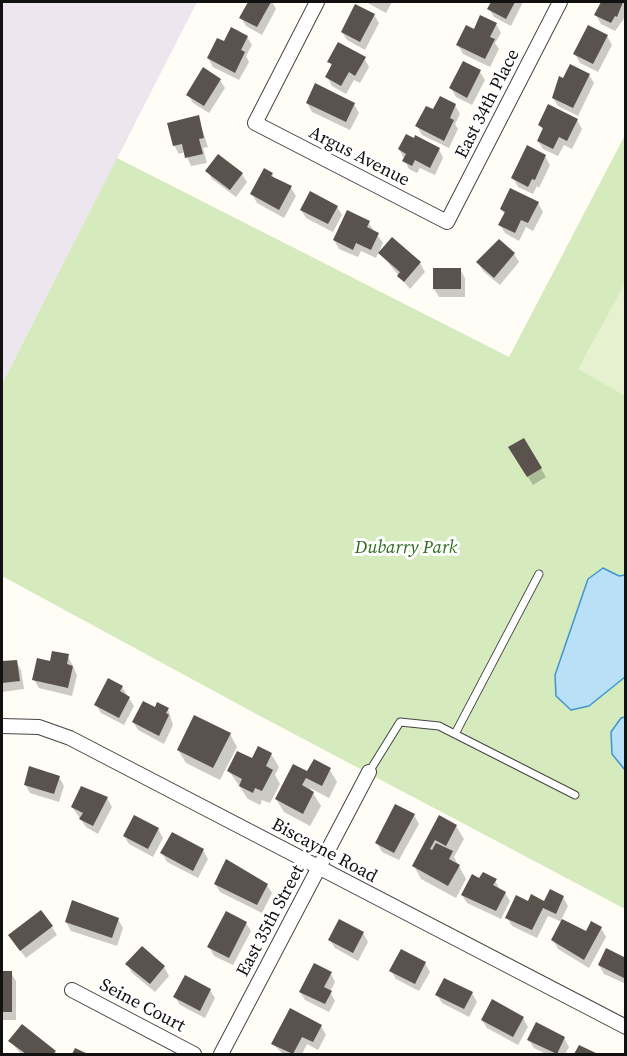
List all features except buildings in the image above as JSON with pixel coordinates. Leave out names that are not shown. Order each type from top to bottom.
[{"type":"street","name":"Argus Avenue","points":[[317,2],[255,123],[447,222]]},
{"type":"street","name":"East 34th Place","points":[[447,222],[560,2]]},
{"type":"street","name":"Biscayne Road","points":[[2,726],[39,727],[70,738],[626,1027]]},
{"type":"street","name":"East 35th Street","points":[[221,1054],[369,772]]},
{"type":"street","name":"Seine Court","points":[[72,990],[194,1054]]},
{"type":"lane","points":[[456,732],[539,574]]},
{"type":"lane","points":[[369,772],[400,722],[439,726],[456,732],[575,795]]},
{"type":"shaded area","points":[[2,2],[197,2],[2,384]]},
{"type":"green space","name":"Dubarry Park","points":[[625,135],[625,909],[260,716],[2,576],[2,384],[117,158],[509,357]]},
{"type":"green space","points":[[625,283],[625,396],[578,369]]},
{"type":"water","points":[[603,568],[619,576],[625,575],[625,677],[589,706],[571,710],[556,696],[555,675],[588,579]]},
{"type":"water","points":[[626,717],[625,770],[612,754],[611,732],[621,718]]}]
